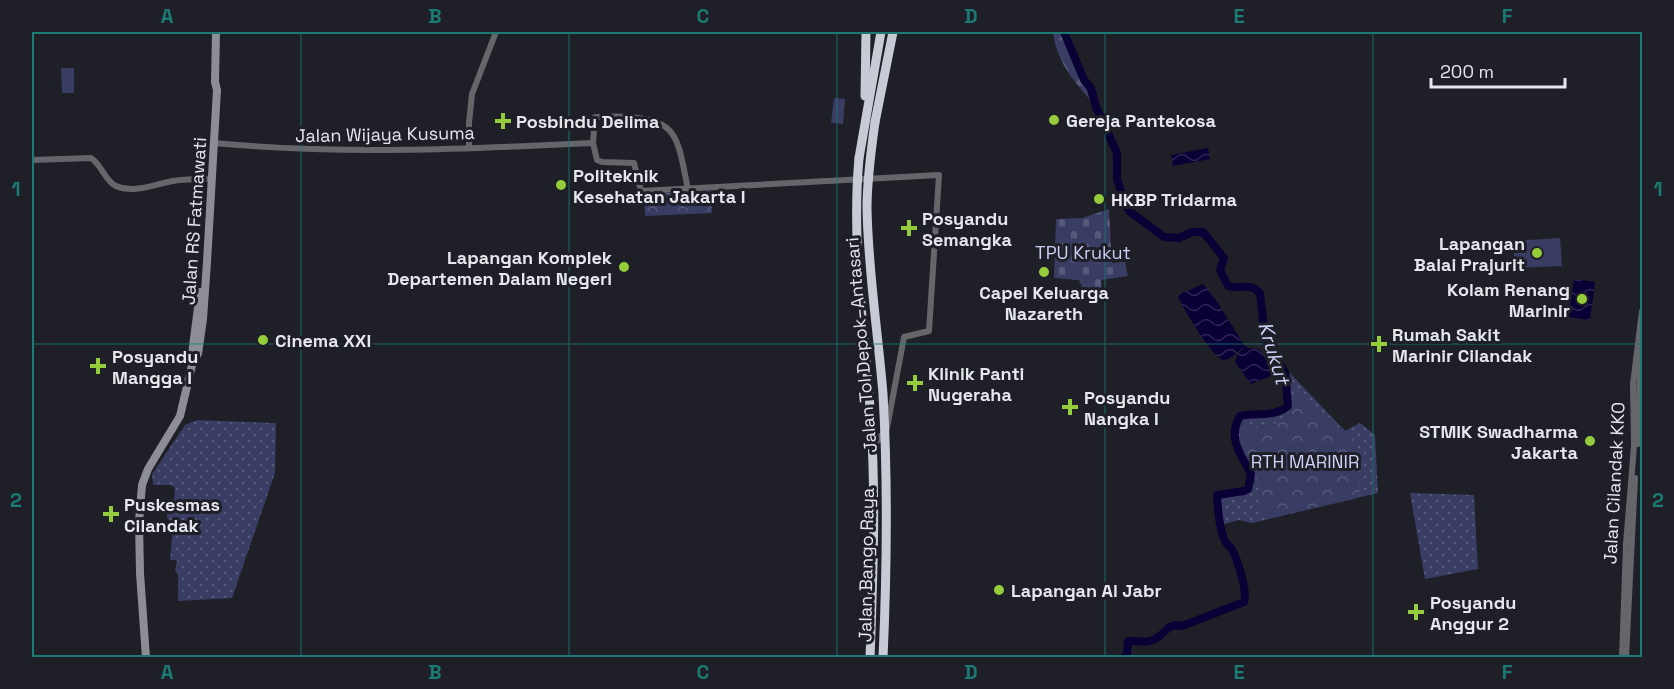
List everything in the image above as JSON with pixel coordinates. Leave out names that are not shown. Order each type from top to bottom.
[{"type":"highway","points":[[864,126],[866,32]]},
{"type":"highway","name":"Jalan Tol Depok–Antasari","points":[[871,657],[875,535],[871,424],[856,242],[856,196],[859,158],[881,32]]},
{"type":"highway","name":"Jalan Tol Depok–Antasari","points":[[881,657],[888,535],[887,455],[867,207],[869,166],[875,122],[893,32]]},
{"type":"main road","name":"Jalan RS Fatmawati","points":[[194,361],[192,354],[205,236],[206,179],[215,82],[216,32]]},
{"type":"main road","name":"Jalan RS Fatmawati","points":[[146,657],[140,573],[139,522],[142,486],[148,469],[175,426],[183,408],[194,361],[198,354],[204,306],[217,90],[215,82]]},
{"type":"street","points":[[469,148],[472,94],[496,32]]},
{"type":"street","points":[[688,189],[681,157],[674,136],[668,128],[623,116],[595,117],[593,143],[597,159],[634,163],[641,191],[688,189],[863,180]]},
{"type":"street","name":"Jalan Wijaya Kusuma","points":[[214,143],[287,150],[469,148],[593,143]]},
{"type":"street","points":[[32,160],[91,159],[112,184],[127,189],[179,180],[206,179]]},
{"type":"street","name":"Jalan Bango Raya","points":[[863,180],[939,175],[929,331],[904,337],[887,428],[875,444]]},
{"type":"street","name":"Jalan Bango Raya","points":[[863,180],[868,278],[881,437],[884,542],[881,657]]},
{"type":"street","name":"Jalan Bango Raya","points":[[863,180],[860,253],[873,413],[878,525],[871,657]]},
{"type":"street","name":"Jalan Cilandak KKO","points":[[1624,657],[1627,533],[1634,446],[1633,384],[1642,311]]},
{"type":"street","name":"Jalan Cilandak KKO","points":[[1624,657],[1642,338]]},
{"type":"street","points":[[873,413],[886,418],[890,414]]},
{"type":"green space","points":[[1053,32],[1069,32],[1090,100],[1071,77],[1061,60]]},
{"type":"green space","points":[[61,68],[74,68],[74,93],[62,93]]},
{"type":"green space","points":[[834,98],[845,99],[843,124],[831,123]]},
{"type":"green space","points":[[711,191],[712,213],[645,216],[644,194]]},
{"type":"green space","name":"TPU Krukut","points":[[1109,209],[1112,263],[1125,262],[1128,276],[1101,280],[1102,290],[1083,289],[1079,280],[1054,278],[1056,219],[1082,218]]},
{"type":"green space","name":"Lapangan Balai Prajurit","points":[[1560,238],[1562,266],[1515,268],[1513,241]]},
{"type":"green space","points":[[460,278],[460,286],[413,287],[413,279]]},
{"type":"green space","name":"RTH MARINIR","points":[[1290,373],[1345,431],[1360,423],[1375,435],[1378,493],[1252,523],[1239,520],[1221,525],[1221,497],[1247,490],[1255,482],[1240,449],[1236,414],[1284,411],[1291,400]]},
{"type":"green space","name":"RTH MARINIR","points":[[1295,389],[1357,440],[1360,495],[1354,499],[1277,516],[1260,513],[1260,491],[1254,471],[1243,449],[1243,428],[1274,424],[1289,414]]},
{"type":"green space","points":[[197,420],[276,423],[275,473],[232,598],[178,601],[178,574],[175,570],[177,560],[170,560],[173,527],[167,517],[168,510],[173,510],[175,488],[171,485],[153,485],[152,474],[185,425]]},
{"type":"green space","points":[[1410,493],[1474,495],[1478,569],[1425,579]]},
{"type":"water","points":[[1208,148],[1210,159],[1173,166],[1171,155]]},
{"type":"water","name":"Kolam Renang Marinir","points":[[1574,279],[1595,282],[1590,320],[1568,317]]},
{"type":"water","points":[[1203,284],[1218,303],[1244,345],[1248,348],[1259,349],[1273,371],[1273,375],[1251,384],[1235,362],[1237,355],[1244,347],[1232,357],[1224,360],[1206,343],[1178,297]]},
{"type":"waterway","name":"Krukut","points":[[1064,32],[1084,80],[1091,88],[1096,107],[1117,153],[1117,179],[1129,211],[1164,237],[1179,238],[1192,232],[1203,232],[1224,258],[1220,270],[1228,286],[1249,287],[1260,294],[1265,336],[1270,350],[1285,372],[1288,406],[1277,412],[1240,416],[1236,424],[1237,446],[1251,474],[1248,489],[1217,495],[1221,530],[1239,566],[1244,602],[1182,626],[1169,627],[1150,641],[1128,641],[1127,655],[1123,658]]},
{"type":"place","name":"Gereja Pantekosa","points":[[1054,120]]},
{"type":"place","name":"Posbindu Delima","points":[[503,121]]},
{"type":"place","name":"Politeknik Kesehatan Jakarta I","points":[[561,185]]},
{"type":"place","name":"HKBP Tridarma","points":[[1099,199]]},
{"type":"place","name":"Posyandu Semangka","points":[[909,228]]},
{"type":"place","name":"Lapangan Balai Prajurit","points":[[1537,253]]},
{"type":"place","name":"Lapangan Komplek Departemen Dalam Negeri","points":[[624,267]]},
{"type":"place","name":"Capel Keluarga Nazareth","points":[[1044,272]]},
{"type":"place","name":"Kolam Renang Marinir","points":[[1582,299]]},
{"type":"place","name":"Cinema XXI","points":[[263,340]]},
{"type":"place","name":"Rumah Sakit Marinir Cilandak","points":[[1379,344]]},
{"type":"place","name":"Posyandu Mangga I","points":[[98,366]]},
{"type":"place","name":"Klinik Panti Nugeraha","points":[[915,383]]},
{"type":"place","name":"Posyandu Nangka I","points":[[1070,407]]},
{"type":"place","name":"STMIK Swadharma Jakarta","points":[[1590,441]]},
{"type":"place","name":"Puskesmas Cilandak","points":[[111,514]]},
{"type":"place","name":"Lapangan Al Jabr","points":[[999,590]]},
{"type":"place","name":"Posyandu Anggur 2","points":[[1416,612]]}]
